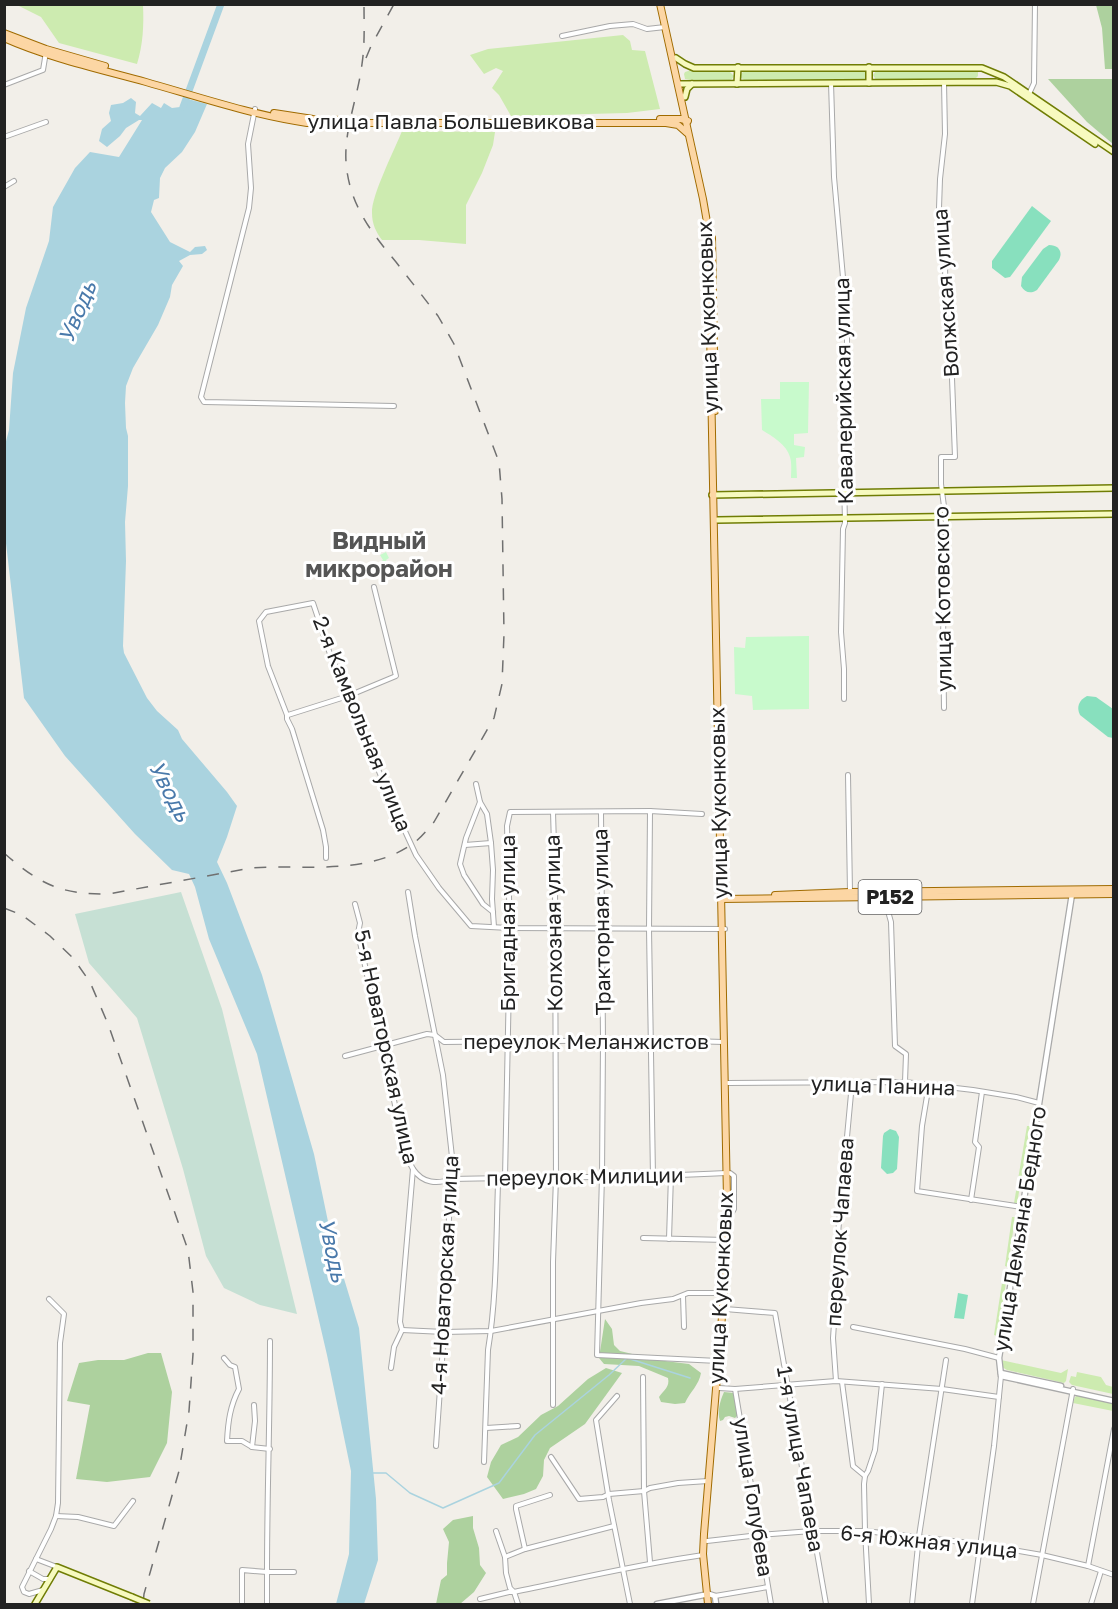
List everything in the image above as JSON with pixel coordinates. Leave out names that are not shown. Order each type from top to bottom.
[{"type":"main road","name":"улица Куконковых","points":[[662,4],[665,27],[707,198],[712,228],[714,495]]},
{"type":"main road","name":"улица Куконковых","points":[[662,4],[676,58],[680,84]]},
{"type":"main road","points":[[4,33],[46,51]]},
{"type":"main road","points":[[4,38],[46,51]]},
{"type":"main road","name":"улица Павла Большевикова","points":[[46,51],[254,110],[313,120],[667,121],[684,129],[689,136]]},
{"type":"main road","points":[[676,58],[694,68],[982,68],[1004,77],[1028,96]]},
{"type":"main road","points":[[737,84],[738,67]]},
{"type":"main road","points":[[869,67],[869,83]]},
{"type":"main road","points":[[982,68],[983,82]]},
{"type":"main road","points":[[680,84],[996,81],[1011,86],[1028,96],[1113,154]]},
{"type":"main road","points":[[667,121],[678,115],[687,89],[693,83]]},
{"type":"main road","points":[[667,121],[688,122]]},
{"type":"main road","name":"улица Куконковых","points":[[688,122],[708,228],[730,1216],[728,1280],[707,1541],[710,1605]]},
{"type":"main road","points":[[714,495],[1113,488]]},
{"type":"main road","name":"улица Куконковых","points":[[715,506],[720,764]]},
{"type":"main road","points":[[717,517],[729,520],[1113,514]]},
{"type":"main road","name":"Р152","points":[[723,897],[1072,892],[1113,889]]},
{"type":"main road","name":"Р152","points":[[1072,892],[1113,894]]},
{"type":"main road","name":"улица Куконковых","points":[[724,929],[727,1083]]},
{"type":"main road","name":"улица Куконковых","points":[[711,1595],[703,1554],[724,1293],[729,1173]]},
{"type":"main road","points":[[35,1605],[57,1567],[149,1605]]},
{"type":"street","points":[[1028,96],[1034,83],[1035,4]]},
{"type":"street","points":[[562,36],[610,26],[633,24],[647,29],[665,27]]},
{"type":"street","points":[[4,85],[43,70],[46,51]]},
{"type":"street","name":"Волжская улица","points":[[941,491],[941,457],[955,457],[951,352],[946,340],[945,261],[939,208],[945,134],[944,82]]},
{"type":"street","name":"Кавалерийская улица","points":[[831,83],[834,177],[847,322],[843,432],[846,523],[843,529],[841,632],[844,699]]},
{"type":"street","points":[[254,110],[248,144],[249,208],[202,400],[204,402],[394,406]]},
{"type":"street","points":[[4,137],[46,122]]},
{"type":"street","points":[[4,187],[14,181]]},
{"type":"street","name":"улица Котовского","points":[[941,491],[946,532],[943,636],[944,708]]},
{"type":"street","points":[[326,858],[325,840],[319,814],[287,715],[348,696],[396,676],[374,587]]},
{"type":"street","name":"2-я Камвольная улица","points":[[287,715],[268,666],[259,621],[267,612],[313,603],[330,654],[348,696],[360,717],[372,755],[416,855],[439,888],[471,926],[494,927]]},
{"type":"street","points":[[848,775],[850,895]]},
{"type":"street","points":[[476,784],[480,802],[487,814],[491,843],[494,927],[724,929]]},
{"type":"street","points":[[480,802],[460,864],[483,904],[494,912]]},
{"type":"street","points":[[650,811],[649,928],[653,1177]]},
{"type":"street","points":[[553,812],[650,811],[702,814]]},
{"type":"street","name":"Бригадная улица","points":[[484,1462],[498,1184],[503,1178],[508,1041],[510,928],[507,826],[510,812],[553,812]]},
{"type":"street","name":"Колхозная улица","points":[[553,812],[556,1178],[553,1252],[553,1405]]},
{"type":"street","name":"Тракторная улица","points":[[601,812],[603,1041],[597,1355],[718,1361]]},
{"type":"street","points":[[465,845],[491,843]]},
{"type":"street","name":"4-я Новаторская улица","points":[[408,892],[443,1075],[453,1179],[450,1196],[436,1446]]},
{"type":"street","name":"улица Демьяна Бедного","points":[[972,1605],[999,1397],[1001,1375],[999,1358],[1072,892]]},
{"type":"street","points":[[884,895],[891,922],[895,1046],[906,1054],[906,1082]]},
{"type":"street","name":"5-я Новаторская улица","points":[[355,904],[360,923],[358,933],[406,1156],[413,1169],[400,1322],[402,1330],[394,1347],[391,1368]]},
{"type":"street","name":"переулок Меланжистов","points":[[345,1056],[427,1034],[435,1035],[444,1042],[652,1040],[725,1042]]},
{"type":"street","name":"улица Панина","points":[[727,1083],[906,1082],[1016,1096],[1039,1103]]},
{"type":"street","name":"переулок Чапаева","points":[[836,1381],[833,1338],[837,1280],[841,1261],[836,1256],[852,1083]]},
{"type":"street","points":[[929,1084],[922,1126],[917,1191],[1023,1207]]},
{"type":"street","points":[[971,1200],[979,1147],[975,1143],[982,1092]]},
{"type":"street","name":"переулок Милиции","points":[[413,1169],[418,1177],[425,1181],[602,1176],[653,1177],[729,1173]]},
{"type":"street","points":[[669,1239],[671,1175]]},
{"type":"street","points":[[643,1238],[727,1240]]},
{"type":"street","points":[[402,1330],[491,1332],[683,1296],[688,1293],[724,1293]]},
{"type":"street","points":[[683,1296],[684,1327]]},
{"type":"street","points":[[44,1590],[29,1594],[24,1592],[22,1584],[56,1516],[58,1503],[60,1342],[64,1314],[49,1299]]},
{"type":"street","name":"1-я улица Чапаева","points":[[725,1309],[775,1313],[826,1605]]},
{"type":"street","points":[[853,1327],[999,1358]]},
{"type":"street","points":[[267,1605],[270,1341]]},
{"type":"street","points":[[225,1358],[230,1365],[235,1367],[239,1389],[229,1415],[227,1441],[270,1449]]},
{"type":"street","points":[[912,1605],[919,1536],[946,1360]]},
{"type":"street","points":[[1001,1375],[1113,1400]]},
{"type":"street","points":[[643,1377],[644,1491],[650,1562]]},
{"type":"street","points":[[719,1388],[735,1389],[836,1381],[942,1389],[999,1397]]},
{"type":"street","points":[[842,1382],[853,1466],[865,1476]]},
{"type":"street","points":[[869,1605],[865,1476],[875,1450],[882,1384]]},
{"type":"street","name":"улица Голубева","points":[[735,1389],[771,1605]]},
{"type":"street","points":[[1033,1605],[1073,1391]]},
{"type":"street","points":[[617,1396],[596,1420],[630,1605]]},
{"type":"street","points":[[252,1447],[254,1405]]},
{"type":"street","points":[[486,1428],[518,1426]]},
{"type":"street","points":[[1088,1566],[1113,1429]]},
{"type":"street","points":[[551,1457],[579,1499],[644,1491],[668,1484],[708,1481]]},
{"type":"street","points":[[525,1549],[516,1506],[550,1495]]},
{"type":"street","points":[[56,1516],[78,1517],[114,1526],[133,1501]]},
{"type":"street","points":[[505,1557],[525,1549],[614,1527]]},
{"type":"street","points":[[496,1531],[505,1557],[510,1587],[518,1605]]},
{"type":"street","name":"6-я Южная улица","points":[[707,1541],[812,1531],[865,1531],[980,1544],[1042,1555],[1088,1566],[1113,1575]]},
{"type":"street","points":[[480,1599],[623,1570],[650,1562],[703,1554]]},
{"type":"street","points":[[36,1559],[57,1567]]},
{"type":"street","points":[[242,1605],[242,1570],[294,1572]]},
{"type":"street","points":[[1091,1605],[1101,1570]]},
{"type":"street","points":[[29,1571],[44,1579],[50,1579]]},
{"type":"street","points":[[657,1605],[768,1587]]},
{"type":"street","points":[[711,1595],[716,1605]]},
{"type":"green space","points":[[17,5],[143,5],[143,35],[137,64],[59,43],[41,17]]},
{"type":"green space","points":[[1096,5],[1113,5],[1113,69],[1105,69],[1102,28]]},
{"type":"green space","points":[[623,35],[630,41],[632,50],[645,51],[660,109],[627,113],[511,116],[499,95],[492,88],[503,71],[496,68],[484,74],[470,55],[488,49]]},
{"type":"green space","points":[[691,70],[729,71],[734,76],[730,80],[685,79],[685,72]]},
{"type":"green space","points":[[877,70],[975,70],[978,76],[975,79],[876,80],[873,75]]},
{"type":"green space","points":[[744,71],[864,71],[868,77],[863,80],[744,80],[740,77]]},
{"type":"green space","points":[[1048,79],[1113,79],[1113,144],[1087,122]]},
{"type":"green space","points":[[402,131],[495,132],[493,145],[482,173],[466,205],[466,244],[382,240],[378,234],[373,221],[373,205],[379,184]]},
{"type":"green space","points":[[1032,206],[1051,221],[1010,277],[1005,278],[992,268],[992,261]]},
{"type":"green space","points":[[1049,245],[1059,250],[1061,254],[1059,260],[1037,290],[1026,291],[1021,286],[1022,277],[1043,249]]},
{"type":"green space","points":[[780,382],[809,382],[808,433],[794,434],[794,445],[805,447],[804,457],[796,458],[797,478],[791,478],[791,459],[786,449],[779,441],[762,430],[761,399],[780,399]]},
{"type":"green space","points":[[386,552],[389,558],[386,560],[392,572],[382,574],[380,562],[383,560],[380,555]]},
{"type":"green space","points":[[809,636],[809,709],[753,710],[752,696],[735,694],[734,647],[745,648],[746,637]]},
{"type":"green space","points":[[1087,696],[1096,697],[1113,709],[1113,738],[1108,737],[1080,715],[1079,704]]},
{"type":"green space","points":[[181,892],[222,1009],[297,1314],[260,1305],[224,1288],[206,1256],[183,1169],[137,1018],[89,963],[75,914]]},
{"type":"green space","points":[[1027,1126],[1030,1126],[1017,1204],[1014,1203]]},
{"type":"green space","points":[[890,1129],[896,1131],[899,1137],[897,1169],[887,1174],[881,1168],[883,1136]]},
{"type":"green space","points":[[1012,1217],[1015,1217],[1008,1267],[1005,1266]]},
{"type":"green space","points":[[1004,1270],[1008,1271],[997,1336],[994,1335]]},
{"type":"green space","points":[[958,1293],[968,1295],[964,1319],[954,1318]]},
{"type":"green space","points":[[605,1319],[612,1329],[614,1345],[620,1351],[657,1360],[689,1364],[701,1373],[685,1403],[661,1402],[659,1397],[667,1386],[668,1378],[639,1366],[604,1364],[599,1358]]},
{"type":"green space","points":[[148,1353],[161,1353],[172,1392],[167,1443],[150,1477],[107,1482],[76,1479],[90,1405],[67,1401],[79,1363],[124,1360]]},
{"type":"green space","points":[[1001,1360],[1061,1373],[1068,1369],[1066,1381],[1064,1383],[1007,1370],[1002,1367]]},
{"type":"green space","points":[[606,1368],[622,1373],[585,1424],[550,1448],[544,1460],[543,1476],[536,1489],[503,1499],[487,1477],[491,1462],[501,1445],[518,1437],[541,1415],[558,1406],[588,1379]]},
{"type":"green space","points":[[1077,1372],[1101,1377],[1106,1385],[1113,1387],[1113,1394],[1072,1385],[1069,1382],[1071,1376],[1076,1377]]},
{"type":"green space","points":[[724,1392],[734,1393],[738,1415],[735,1418],[725,1417],[720,1421],[719,1406]]},
{"type":"green space","points":[[1078,1395],[1113,1403],[1113,1411],[1073,1403]]},
{"type":"green space","points":[[473,1516],[480,1565],[486,1573],[474,1592],[460,1604],[436,1604],[441,1580],[447,1575],[449,1542],[443,1529],[453,1520]]},
{"type":"water","points":[[131,98],[136,102],[135,113],[140,116],[152,103],[161,108],[164,103],[172,108],[180,107],[184,98],[207,104],[195,132],[182,152],[165,168],[160,178],[159,198],[154,200],[151,212],[170,242],[190,252],[195,247],[205,246],[207,250],[202,254],[190,255],[179,261],[183,266],[172,285],[170,297],[126,386],[128,486],[125,522],[124,653],[147,698],[157,711],[178,730],[182,739],[237,806],[217,862],[262,975],[314,1154],[331,1236],[359,1328],[376,1499],[378,1560],[364,1604],[336,1604],[349,1554],[351,1471],[327,1355],[257,1054],[209,939],[195,887],[189,874],[172,870],[135,834],[65,756],[24,698],[4,526],[5,445],[9,430],[13,373],[26,308],[49,241],[53,207],[75,168],[90,152],[119,157],[142,120],[126,128],[107,147],[99,141],[102,129],[111,121],[109,113],[111,105],[123,103]]},
{"type":"waterway","name":"Уводь","points":[[183,107],[221,4]]},
{"type":"waterway","points":[[372,1473],[386,1473],[410,1493],[443,1508],[499,1483],[535,1435],[627,1358],[690,1378]]},
{"type":"railway","points":[[4,853],[40,880],[64,890],[92,894],[108,894],[251,868],[333,867],[374,861],[393,855],[411,845],[434,822],[494,718],[502,684],[504,634],[502,499],[499,462],[454,344],[438,316],[378,240],[363,216],[352,191],[348,177],[346,150],[363,56],[364,4]]},
{"type":"railway","points":[[366,58],[394,4]]},
{"type":"railway","points":[[4,908],[22,915],[50,936],[73,958],[90,982],[108,1024],[188,1250],[193,1292],[193,1354],[189,1411],[179,1471],[143,1604]]},
{"type":"district","name":"Видный микрорайон","points":[[379,555]]}]
